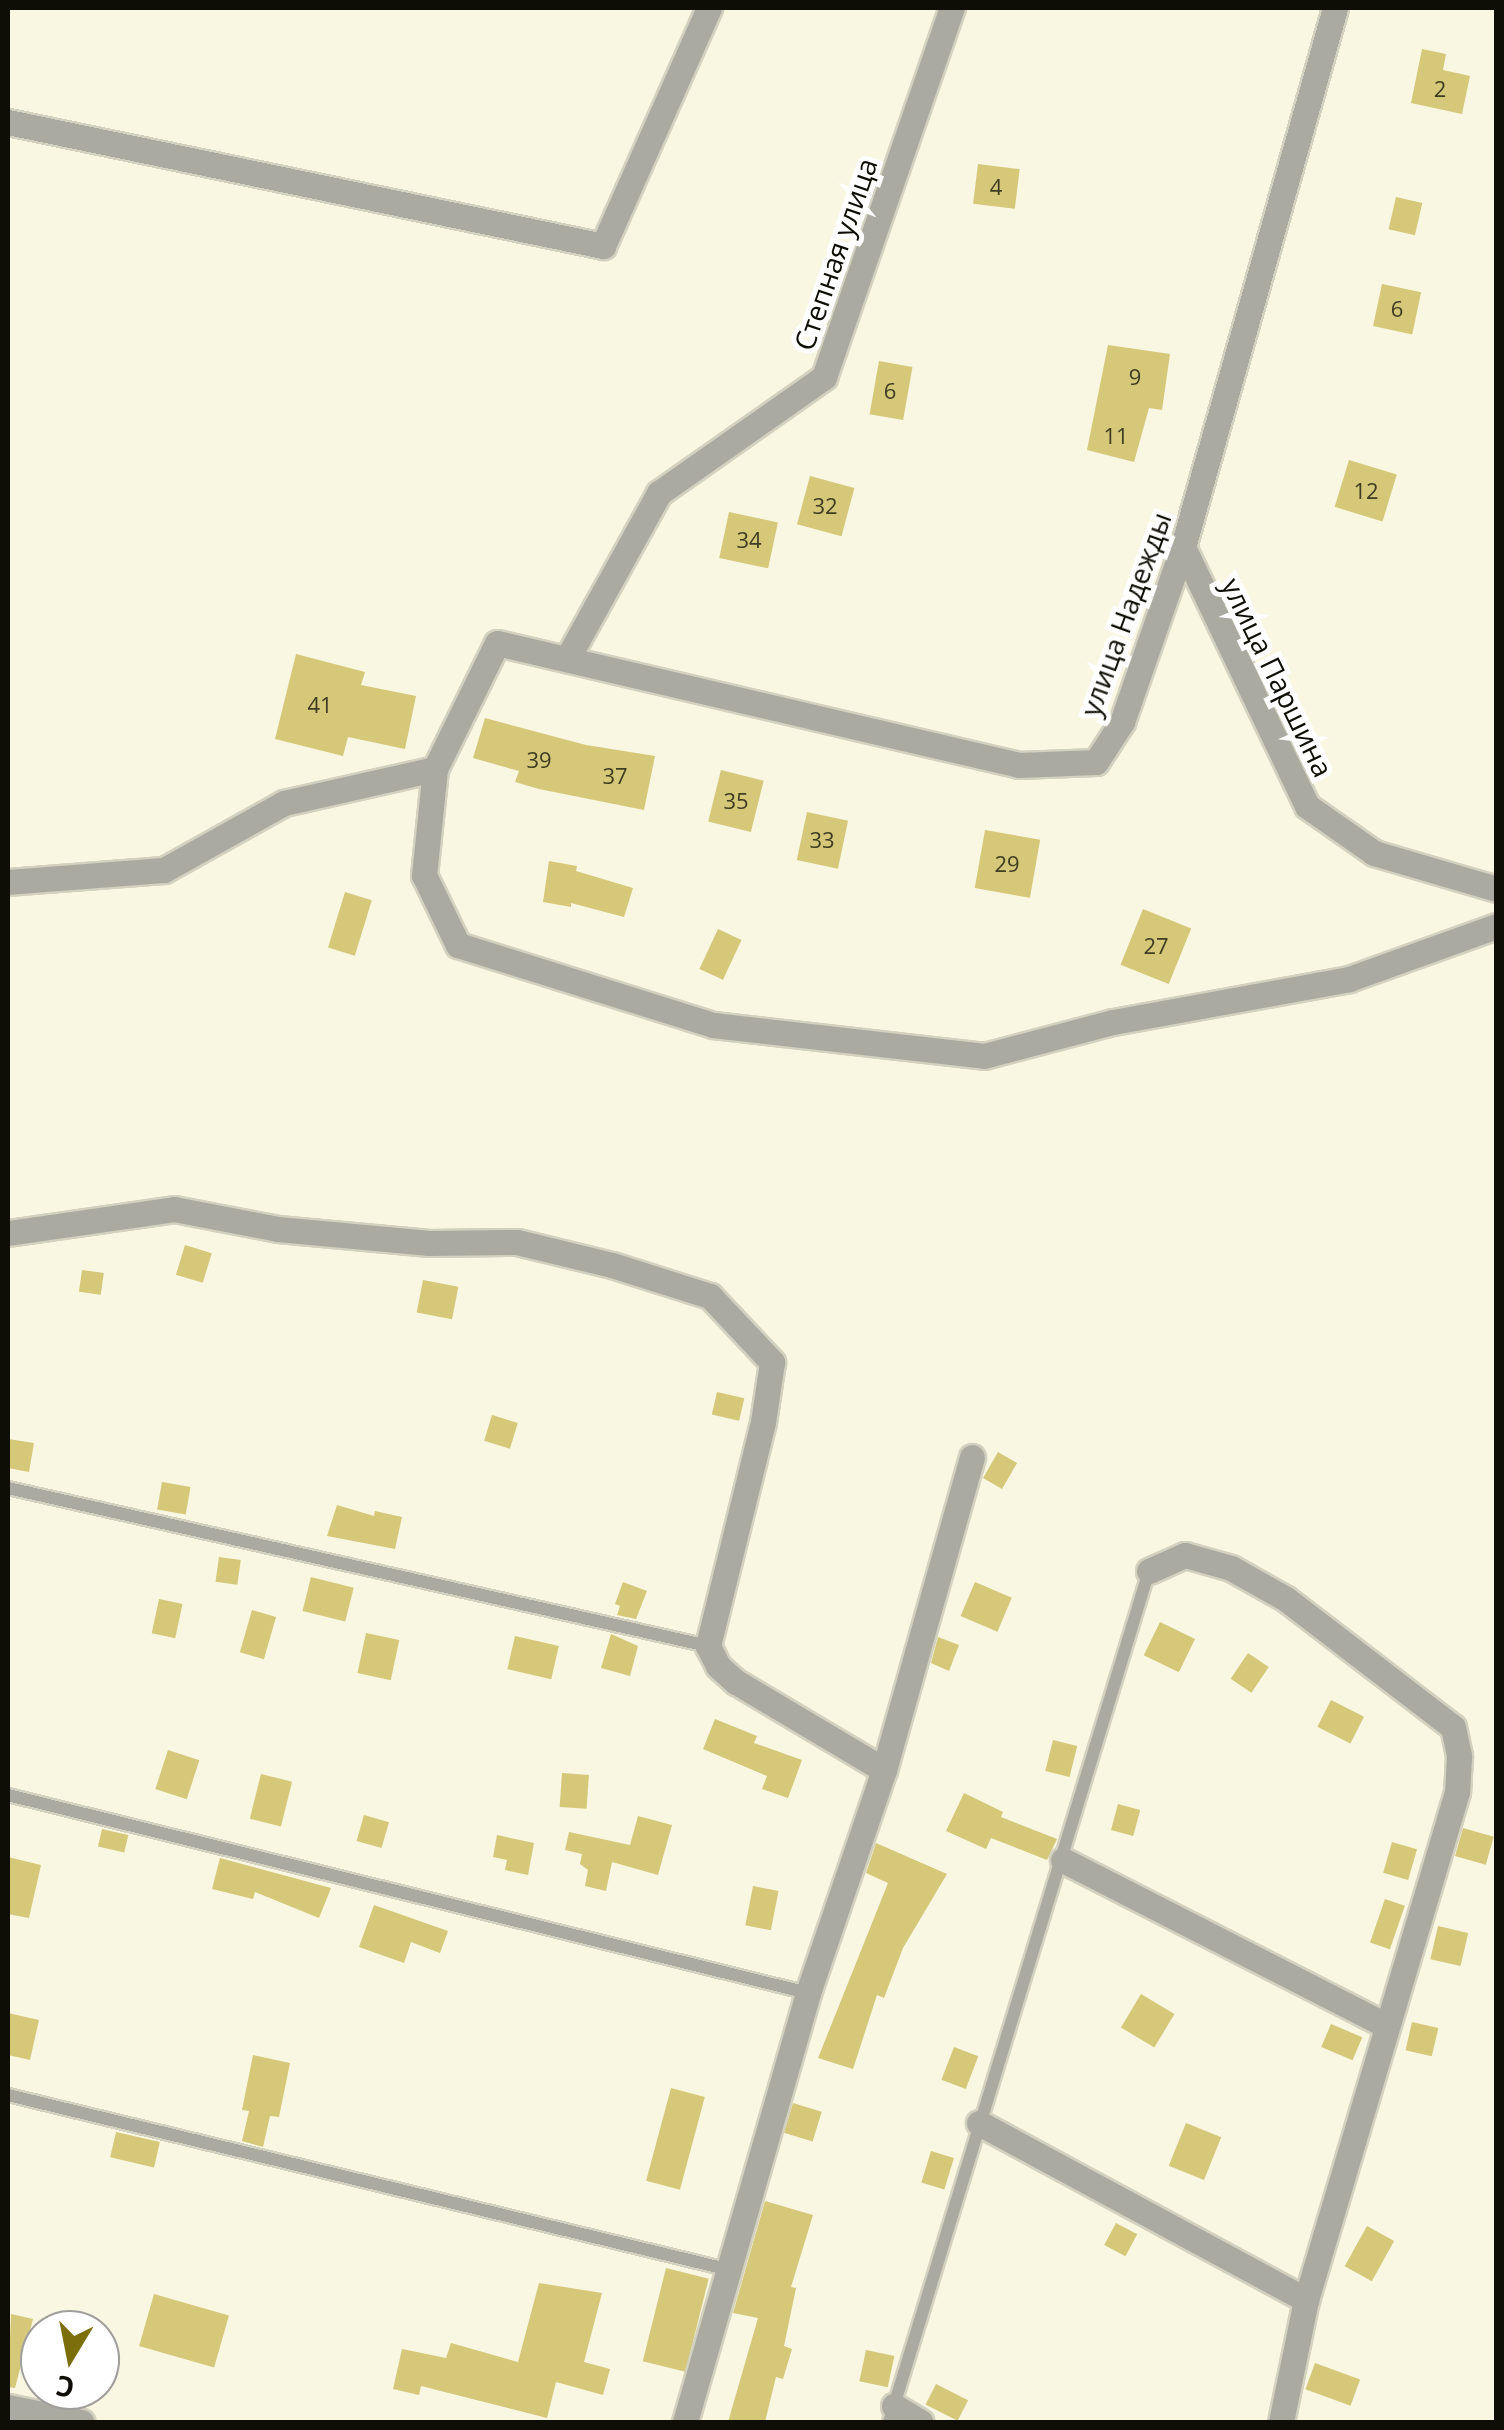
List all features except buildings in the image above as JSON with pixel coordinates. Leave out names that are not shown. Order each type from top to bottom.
[{"type":"street","points":[[8,122],[604,246],[709,8]]},
{"type":"street","name":"Степная улица","points":[[567,659],[659,493],[824,377],[952,8]]},
{"type":"street","name":"улица Надежды","points":[[435,769],[497,643],[1019,765],[1096,762],[1122,722],[1183,547],[1335,8]]},
{"type":"street","name":"улица Паршина","points":[[1183,547],[1306,806],[1374,853],[1496,889]]},
{"type":"street","points":[[8,882],[164,870],[284,803],[435,769],[424,875],[458,945],[712,1025],[984,1056],[1113,1022],[1349,979],[1496,926]]},
{"type":"street","points":[[8,1233],[174,1208],[278,1229],[430,1243],[517,1242],[612,1264],[710,1296],[772,1362],[763,1422],[708,1646],[718,1666],[736,1682],[884,1770]]},
{"type":"street","points":[[684,2422],[808,1992],[884,1770],[972,1457]]},
{"type":"street","points":[[1149,1571],[1185,1555],[1230,1568],[1286,1599],[1452,1727],[1459,1756],[1457,1792],[1306,2300],[1281,2422]]},
{"type":"street","points":[[1063,1860],[1385,2025]]},
{"type":"street","points":[[979,2122],[1306,2300]]},
{"type":"street","points":[[8,2407],[81,2422]]},
{"type":"street","points":[[891,2414],[920,2422]]},
{"type":"lane","points":[[8,1488],[708,1646]]},
{"type":"lane","points":[[891,2414],[1149,1571]]},
{"type":"lane","points":[[8,1795],[808,1992]]},
{"type":"lane","points":[[8,2096],[730,2270]]}]
